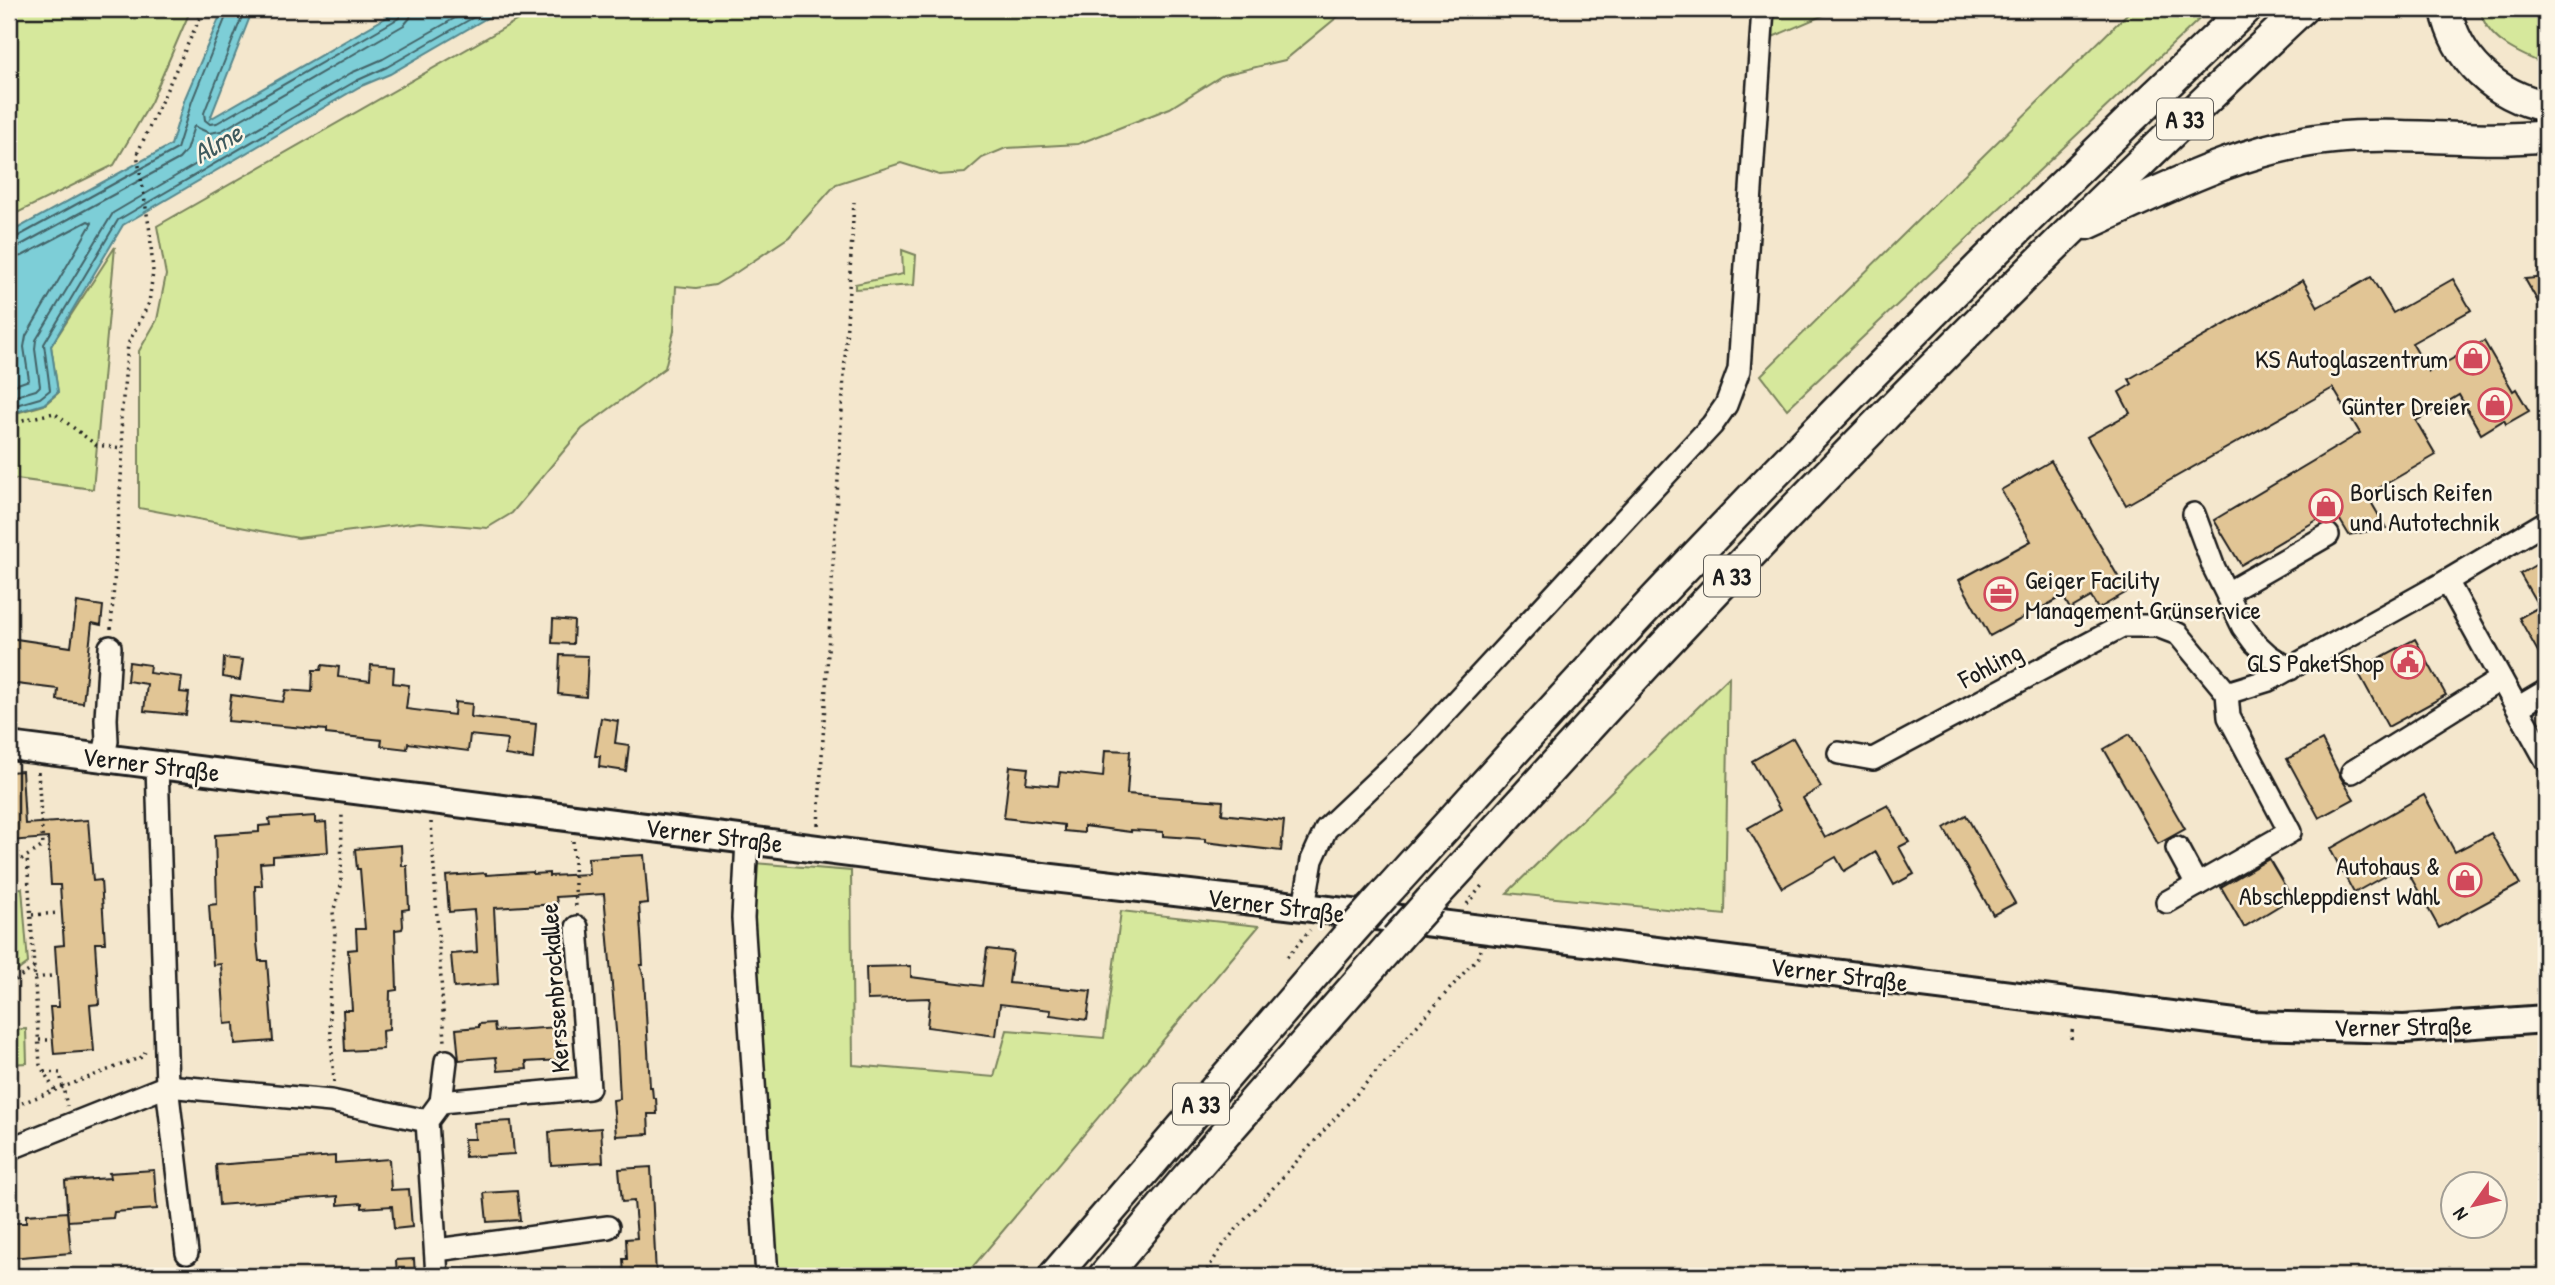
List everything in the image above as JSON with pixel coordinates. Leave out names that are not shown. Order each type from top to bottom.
[{"type":"highway","name":"A 33","points":[[1054,1276],[1350,933],[1670,583],[1897,350],[2127,121],[2246,9]]},
{"type":"highway","name":"A 33","points":[[1104,1276],[1395,939],[1668,641],[2070,231],[2302,9]]},
{"type":"highway","points":[[2446,9],[2461,47],[2483,76],[2507,92],[2546,106]]},
{"type":"highway","points":[[2070,231],[2218,167],[2291,145],[2367,135],[2500,138],[2546,136]]},
{"type":"main road","name":"Verner Straße","points":[[9,746],[991,871],[1307,919],[1486,931],[2251,1025],[2404,1029],[2546,1019]]},
{"type":"street","points":[[1307,919],[1312,860],[1326,829],[1419,741],[1712,425],[1726,405],[1739,370],[1763,9]]},
{"type":"street","points":[[2194,514],[2214,568],[2254,642],[2290,669]]},
{"type":"street","points":[[2167,902],[2290,832],[2229,716],[2227,693],[2269,680],[2290,669],[2546,522]]},
{"type":"street","points":[[2227,593],[2328,535]]},
{"type":"street","points":[[2447,580],[2546,760]]},
{"type":"street","name":"Fohling","points":[[1839,753],[1873,759],[2122,626],[2157,626],[2178,634],[2227,693]]},
{"type":"street","points":[[103,758],[107,741],[110,647]]},
{"type":"street","points":[[2352,772],[2501,679]]},
{"type":"street","points":[[2519,707],[2546,691]]},
{"type":"street","points":[[157,765],[167,1086],[187,1253]]},
{"type":"street","points":[[747,840],[743,918],[767,1276]]},
{"type":"street","points":[[2177,848],[2197,885]]},
{"type":"street","name":"Kerssenbrockallee","points":[[441,1102],[589,1088],[577,927]]},
{"type":"street","points":[[437,1276],[427,1121],[441,1102],[446,1061]]},
{"type":"street","points":[[9,1149],[167,1086],[331,1101],[427,1121]]},
{"type":"street","points":[[437,1250],[608,1227]]},
{"type":"path","points":[[110,647],[123,448],[121,419],[128,344],[149,303],[153,272],[150,232],[137,154],[204,9]]},
{"type":"path","points":[[817,848],[854,202]]},
{"type":"path","points":[[9,423],[54,413],[96,444],[123,448]]},
{"type":"path","points":[[9,866],[43,846],[36,749]]},
{"type":"path","points":[[331,1101],[335,1076],[329,1005],[335,935],[333,912],[341,886],[343,788]]},
{"type":"path","points":[[429,800],[446,1061]]},
{"type":"path","name":"Kerssenbrockallee","points":[[572,818],[577,927]]},
{"type":"path","points":[[27,856],[40,1065],[55,1091]]},
{"type":"path","points":[[1468,901],[1484,883]]},
{"type":"path","points":[[32,915],[58,914]]},
{"type":"path","points":[[1287,957],[1307,919]]},
{"type":"path","points":[[1203,1276],[1226,1241],[1478,957],[1486,931]]},
{"type":"path","points":[[9,984],[35,967]]},
{"type":"path","points":[[35,978],[51,976]]},
{"type":"path","points":[[39,1040],[48,1040]]},
{"type":"path","points":[[9,1108],[142,1057],[147,1049]]},
{"type":"path","points":[[44,1072],[60,1073],[63,1087]]},
{"type":"path","points":[[1211,1276],[1212,1266]]},
{"type":"green space","points":[[9,9],[191,9],[151,102],[114,165],[9,217]]},
{"type":"green space","points":[[537,9],[1347,9],[1285,60],[1223,75],[1170,108],[1078,144],[1006,148],[982,158],[965,173],[939,175],[901,163],[836,184],[789,237],[737,272],[715,285],[696,288],[676,286],[674,331],[665,368],[582,429],[512,513],[487,528],[420,522],[298,538],[139,508],[139,351],[157,320],[166,275],[157,226]]},
{"type":"green space","points":[[1794,9],[1838,9],[1770,38],[1768,20]]},
{"type":"green space","points":[[2132,9],[2210,9],[1787,409],[1761,375]]},
{"type":"green space","points":[[2480,9],[2546,9],[2546,65],[2515,51],[2497,38],[2483,20]]},
{"type":"green space","points":[[115,247],[93,489],[9,478],[9,415],[44,405],[58,393],[51,346]]},
{"type":"green space","points":[[902,250],[916,255],[914,285],[855,289],[855,284],[903,274]]},
{"type":"green space","points":[[1729,677],[1725,915],[1507,893]]},
{"type":"green space","points":[[754,863],[851,871],[853,1065],[994,1077],[1007,1030],[1104,1038],[1121,911],[1259,926],[965,1276],[775,1276],[747,897]]},
{"type":"green space","points":[[22,888],[28,963],[9,977],[9,889]]},
{"type":"green space","points":[[26,1029],[27,1063],[9,1064],[9,1030]]},
{"type":"water","name":"Alme","points":[[223,9],[253,9],[210,119],[401,9],[502,9],[390,74],[359,87],[123,225],[51,346],[58,392],[44,404],[9,414],[9,233],[171,145],[185,98]]},
{"type":"building","points":[[2371,277],[2393,313],[2453,279],[2471,310],[2412,343],[2429,372],[2484,341],[2513,391],[2516,389],[2529,411],[2506,424],[2504,420],[2481,434],[2459,395],[2416,421],[2436,455],[2367,495],[2386,528],[2349,535],[2334,510],[2241,565],[2214,520],[2360,433],[2333,388],[2126,505],[2087,437],[2130,413],[2119,392],[2132,384],[2129,379],[2303,280],[2318,307]]},
{"type":"building","points":[[2546,277],[2546,316],[2525,279]]},
{"type":"building","points":[[2051,461],[2127,592],[2098,609],[2091,597],[2070,609],[2063,596],[1990,636],[1959,580],[2031,541],[2001,490]]},
{"type":"building","points":[[2546,559],[2546,666],[2519,618],[2539,607],[2520,574]]},
{"type":"building","points":[[77,602],[103,606],[101,625],[92,623],[83,703],[57,700],[58,689],[9,683],[9,638],[71,647]]},
{"type":"building","points":[[553,619],[574,621],[573,644],[552,643]]},
{"type":"building","points":[[2415,639],[2446,695],[2388,727],[2357,670]]},
{"type":"building","points":[[560,655],[588,656],[586,697],[558,694]]},
{"type":"building","points":[[224,658],[243,660],[240,680],[223,677]]},
{"type":"building","points":[[129,662],[150,665],[149,673],[182,677],[180,692],[189,693],[186,715],[144,711],[147,684],[127,681]]},
{"type":"building","points":[[322,665],[339,667],[338,677],[370,681],[371,665],[394,667],[393,683],[409,685],[406,709],[454,715],[455,702],[472,704],[471,717],[536,724],[533,759],[505,755],[507,739],[470,735],[468,751],[408,743],[407,749],[381,746],[382,740],[326,734],[326,730],[228,721],[231,695],[283,702],[286,690],[312,692],[313,670],[321,670]]},
{"type":"building","points":[[601,718],[618,721],[615,743],[629,745],[626,771],[599,767],[600,756],[595,756]]},
{"type":"building","points":[[2130,734],[2185,829],[2158,844],[2104,749]]},
{"type":"building","points":[[1793,738],[1821,787],[1803,798],[1825,838],[1888,805],[1909,842],[1899,847],[1914,874],[1894,885],[1876,852],[1844,871],[1836,857],[1782,888],[1748,828],[1780,810],[1752,761]]},
{"type":"building","points":[[2322,740],[2354,799],[2319,818],[2287,759]]},
{"type":"building","points":[[1105,750],[1130,751],[1127,794],[1223,801],[1222,814],[1284,821],[1281,851],[1205,842],[1205,839],[1163,836],[1163,832],[1131,832],[1084,826],[1084,833],[1064,831],[1064,825],[1004,818],[1010,766],[1028,768],[1026,783],[1058,786],[1060,772],[1103,777]]},
{"type":"building","points":[[22,771],[25,824],[88,820],[93,881],[101,880],[105,943],[95,943],[99,1004],[90,1005],[94,1051],[54,1054],[50,1007],[59,1007],[55,946],[64,945],[60,885],[51,885],[48,838],[9,841],[9,772]]},
{"type":"building","points":[[2424,795],[2455,852],[2491,833],[2520,884],[2439,928],[2404,865],[2354,893],[2330,849]]},
{"type":"building","points":[[1966,815],[2015,903],[1993,915],[1944,828]]},
{"type":"building","points":[[315,816],[315,823],[326,822],[328,852],[273,856],[273,862],[260,863],[262,886],[255,886],[257,942],[259,961],[267,961],[273,1041],[235,1044],[234,1023],[225,1024],[221,964],[213,965],[209,905],[217,904],[215,835],[259,832],[259,826],[270,825],[269,819]]},
{"type":"building","points":[[401,845],[402,866],[407,866],[409,909],[402,910],[402,929],[395,930],[397,990],[390,991],[389,1030],[382,1031],[383,1049],[345,1051],[343,1010],[352,1010],[348,950],[357,949],[356,929],[365,929],[360,869],[357,869],[355,849]]},
{"type":"building","points":[[644,855],[648,903],[639,904],[643,965],[640,965],[644,977],[650,1087],[653,1098],[656,1098],[657,1114],[648,1114],[649,1134],[616,1136],[613,1100],[620,1099],[604,894],[556,897],[557,904],[494,908],[498,984],[454,988],[451,954],[477,952],[476,934],[474,910],[449,912],[446,876],[533,872],[549,873],[549,876],[589,874],[588,858]]},
{"type":"building","points":[[2269,859],[2292,898],[2244,927],[2221,887]]},
{"type":"building","points":[[987,949],[1013,952],[1009,983],[1091,991],[1087,1020],[1050,1015],[1051,1010],[1000,1004],[996,1036],[927,1027],[930,998],[867,1000],[866,967],[911,966],[911,977],[982,986]]},
{"type":"building","points":[[494,1023],[495,1031],[559,1027],[561,1060],[526,1062],[527,1069],[498,1071],[496,1057],[459,1060],[456,1029]]},
{"type":"building","points":[[511,1121],[514,1154],[465,1157],[464,1139],[475,1139],[474,1123]]},
{"type":"building","points":[[601,1128],[603,1162],[551,1165],[549,1132]]},
{"type":"building","points":[[335,1156],[335,1163],[389,1159],[391,1190],[409,1189],[412,1227],[394,1229],[392,1206],[362,1208],[362,1203],[338,1205],[338,1196],[219,1205],[216,1165]]},
{"type":"building","points":[[651,1167],[656,1276],[624,1276],[626,1239],[637,1238],[634,1201],[622,1202],[619,1169]]},
{"type":"building","points":[[154,1170],[157,1209],[114,1212],[113,1218],[68,1221],[65,1181],[110,1178],[109,1173]]},
{"type":"building","points":[[517,1191],[520,1220],[487,1222],[484,1193]]},
{"type":"building","points":[[67,1212],[71,1253],[9,1258],[9,1223],[26,1223],[26,1215]]},
{"type":"building","points":[[414,1259],[415,1276],[397,1276],[396,1260]]},
{"type":"place","name":"KS Autoglaszentrum","points":[[2473,358]]},
{"type":"place","name":"Günter Dreier","points":[[2495,405]]},
{"type":"place","name":"Borlisch Reifen und Autotechnik","points":[[2326,506]]},
{"type":"place","name":"Geiger Facility Management Grünservice","points":[[2001,594]]},
{"type":"place","name":"GLS PaketShop","points":[[2408,662]]},
{"type":"place","name":"Autohaus & Abschleppdienst Wahl","points":[[2465,880]]}]
